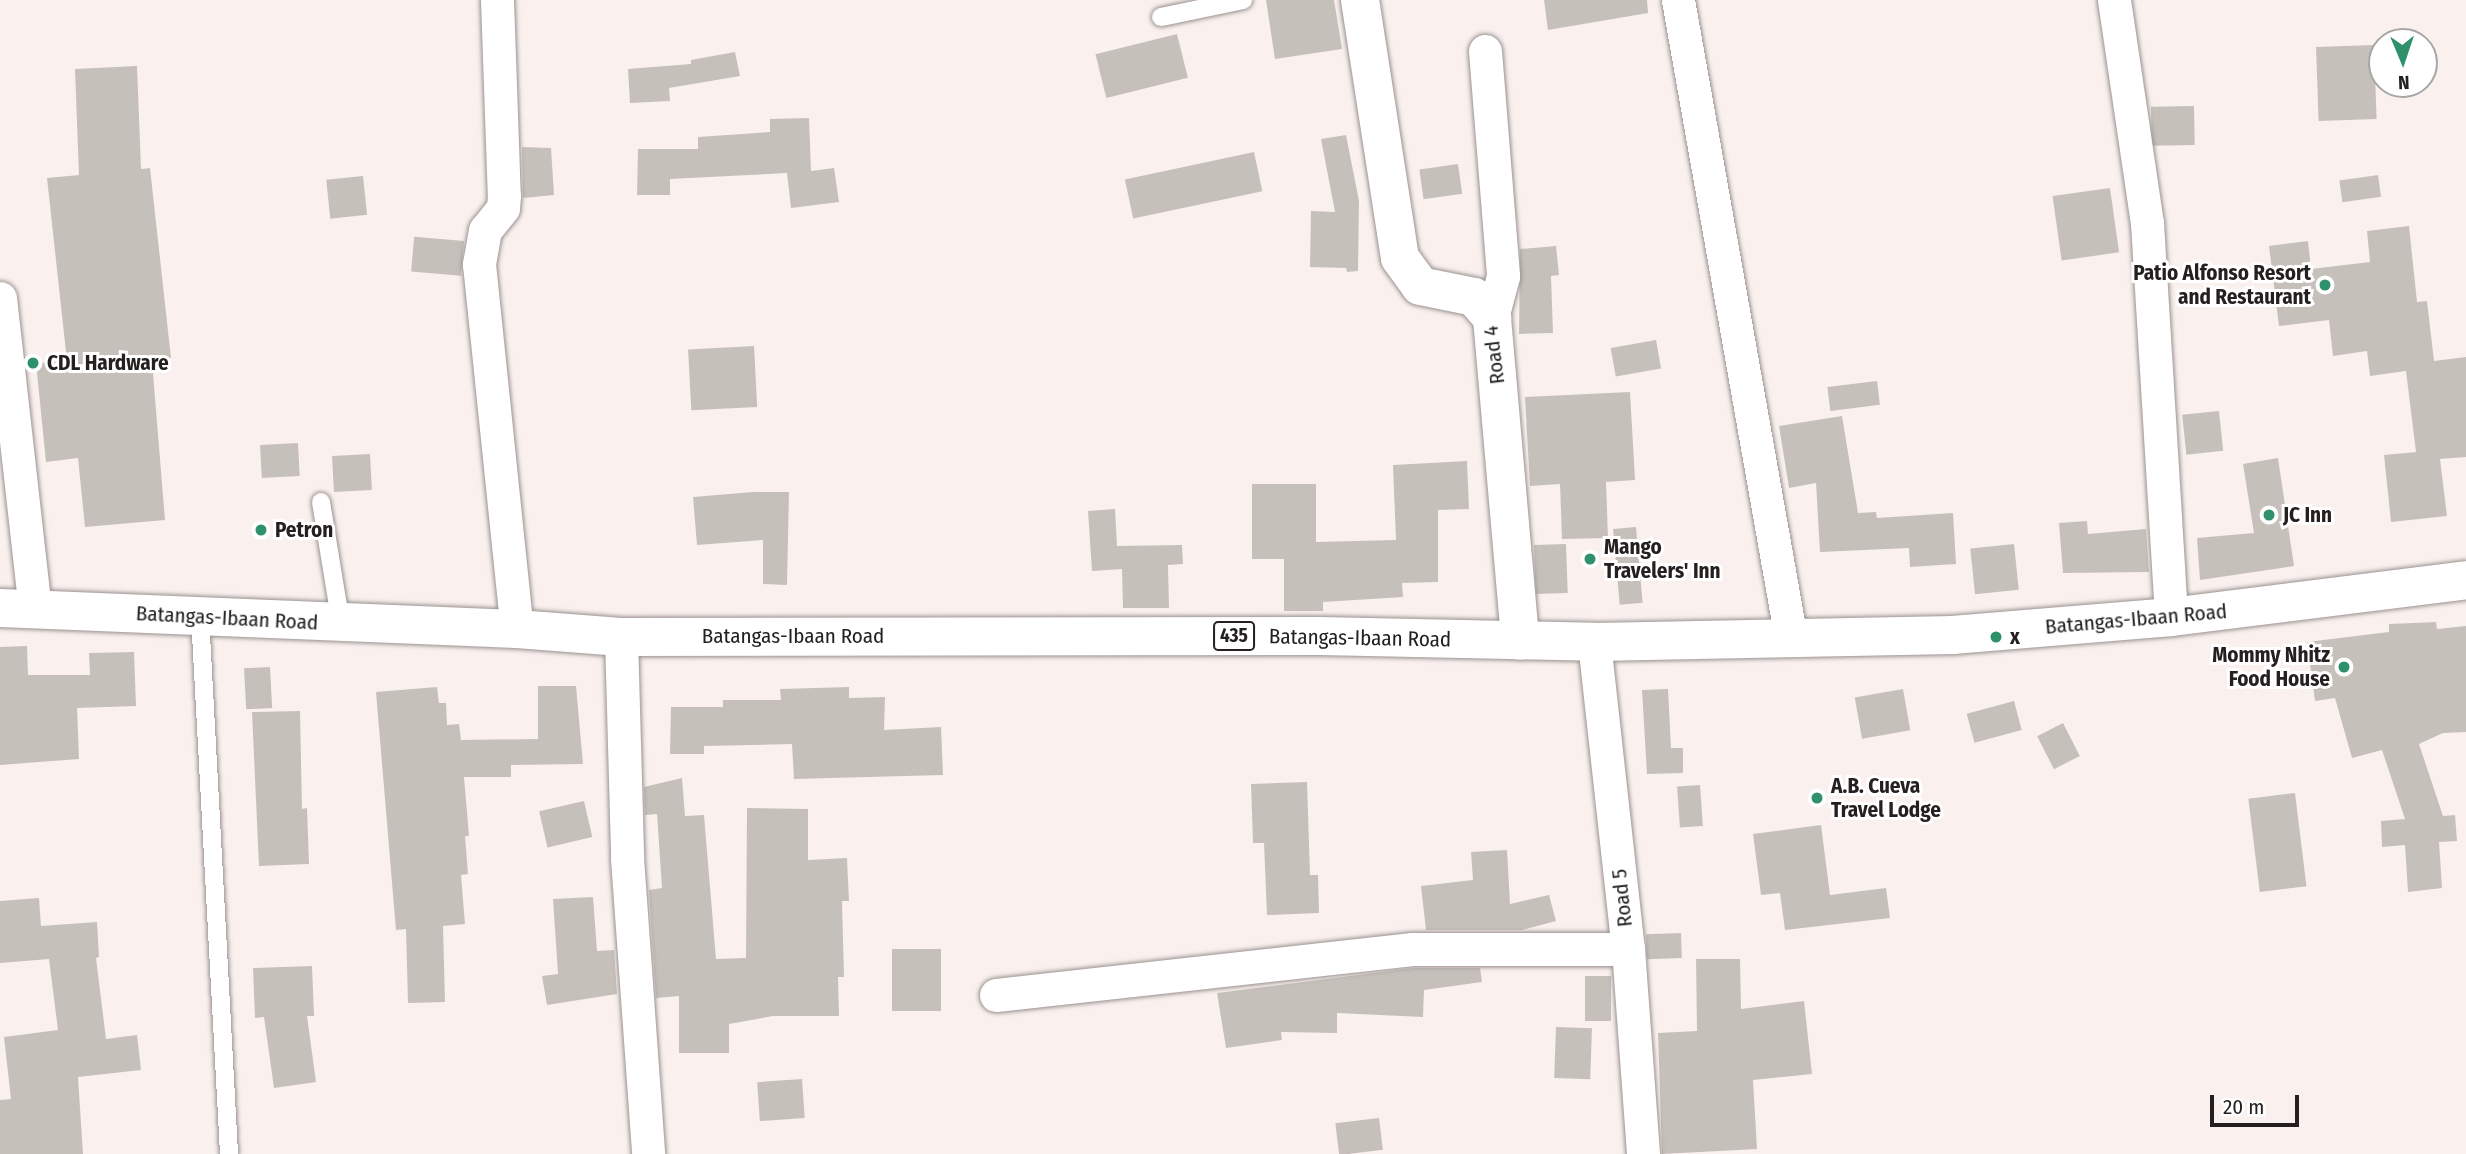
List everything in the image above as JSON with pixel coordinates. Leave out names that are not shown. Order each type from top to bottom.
[{"type":"main road","name":"Road 4","points":[[1360,0],[1400,258],[1420,286],[1474,297],[1492,318],[1520,641]]},
{"type":"main road","name":"Batangas-Ibaan Road","points":[[17,609],[517,629],[621,638],[1319,636],[1594,642],[1953,635],[2171,617],[2466,580]]},
{"type":"street","points":[[497,0],[504,196],[503,208],[479,244],[479,264],[517,629]]},
{"type":"street","points":[[1678,0],[1790,639]]},
{"type":"street","points":[[2114,0],[2147,223],[2171,617]]},
{"type":"street","points":[[1485,51],[1503,276],[1492,318]]},
{"type":"street","points":[[0,298],[17,609]]},
{"type":"street","points":[[621,638],[627,858],[648,1154]]},
{"type":"street","name":"Road 5","points":[[1594,642],[1628,949],[1643,1154]]},
{"type":"street","points":[[996,995],[1412,949],[1628,949]]},
{"type":"lane","points":[[1161,18],[1243,0]]},
{"type":"lane","points":[[321,502],[341,624]]},
{"type":"lane","points":[[200,616],[229,1154]]},
{"type":"building","points":[[1266,0],[1334,0],[1342,49],[1275,59]]},
{"type":"building","points":[[1544,0],[1647,0],[1648,13],[1548,30]]},
{"type":"building","points":[[1177,34],[1188,78],[1106,98],[1095,54]]},
{"type":"building","points":[[2368,45],[2368,98],[2376,98],[2377,119],[2319,121],[2316,47]]},
{"type":"building","points":[[735,52],[740,76],[669,88],[670,101],[630,103],[628,69],[691,64],[691,60]]},
{"type":"building","points":[[137,66],[141,169],[150,168],[171,358],[152,361],[165,520],[85,527],[78,458],[46,462],[36,363],[67,361],[47,178],[79,175],[75,69]]},
{"type":"building","points":[[2194,106],[2195,145],[2152,146],[2151,107]]},
{"type":"building","points":[[809,118],[811,171],[834,168],[839,202],[791,208],[787,173],[670,179],[670,195],[637,195],[638,149],[698,149],[698,137],[770,132],[770,119]]},
{"type":"building","points":[[1346,135],[1359,201],[1358,271],[1347,272],[1346,268],[1310,267],[1311,211],[1335,212],[1321,139]]},
{"type":"building","points":[[522,147],[551,148],[554,195],[523,198]]},
{"type":"building","points":[[1254,152],[1262,191],[1133,219],[1125,179]]},
{"type":"building","points":[[1458,164],[1462,194],[1424,199],[1419,169]]},
{"type":"building","points":[[2378,175],[2381,197],[2342,202],[2339,180]]},
{"type":"building","points":[[363,176],[367,215],[330,219],[326,180]]},
{"type":"building","points":[[2110,188],[2119,252],[2062,260],[2053,196]]},
{"type":"building","points":[[2409,226],[2417,302],[2427,301],[2434,361],[2466,357],[2466,457],[2440,459],[2447,516],[2391,522],[2384,455],[2416,452],[2406,371],[2370,376],[2367,351],[2333,356],[2329,320],[2279,326],[2269,246],[2308,241],[2311,269],[2370,262],[2367,231]]},
{"type":"building","points":[[414,237],[464,241],[461,276],[411,272]]},
{"type":"building","points":[[1556,246],[1559,275],[1551,276],[1553,333],[1519,334],[1520,249]]},
{"type":"building","points":[[1656,340],[1661,369],[1616,377],[1611,348]]},
{"type":"building","points":[[754,346],[757,407],[691,410],[688,349]]},
{"type":"building","points":[[1877,381],[1880,405],[1830,411],[1827,387]]},
{"type":"building","points":[[1630,392],[1635,480],[1606,482],[1608,538],[1562,539],[1560,484],[1530,486],[1525,397]]},
{"type":"building","points":[[2219,411],[2223,451],[2186,455],[2182,415]]},
{"type":"building","points":[[1842,416],[1858,513],[1876,512],[1877,518],[1953,513],[1956,564],[1910,567],[1909,548],[1820,552],[1816,483],[1789,488],[1779,426]]},
{"type":"building","points":[[298,443],[300,476],[262,478],[260,445]]},
{"type":"building","points":[[370,454],[372,490],[334,492],[332,456]]},
{"type":"building","name":"JC Inn","points":[[2278,458],[2294,566],[2200,580],[2197,538],[2254,533],[2243,464]]},
{"type":"building","points":[[1467,461],[1469,509],[1438,510],[1438,582],[1402,583],[1403,597],[1323,602],[1323,611],[1284,611],[1284,559],[1252,559],[1252,484],[1316,484],[1316,542],[1396,540],[1393,465]]},
{"type":"building","points":[[789,492],[787,585],[763,584],[763,540],[697,545],[693,497]]},
{"type":"building","points":[[1115,509],[1117,546],[1182,545],[1183,564],[1168,565],[1169,608],[1123,608],[1122,569],[1092,571],[1088,511]]},
{"type":"building","points":[[2087,521],[2088,534],[2146,529],[2149,572],[2063,573],[2059,523]]},
{"type":"building","points":[[1636,527],[1643,603],[1620,605],[1613,529]]},
{"type":"building","points":[[1566,544],[1568,593],[1536,594],[1534,545]]},
{"type":"building","points":[[2014,544],[2019,590],[1975,594],[1970,549]]},
{"type":"building","points":[[2436,622],[2437,629],[2466,626],[2466,732],[2443,733],[2419,744],[2443,816],[2455,815],[2457,841],[2439,842],[2442,888],[2408,892],[2405,845],[2382,847],[2381,821],[2405,819],[2382,750],[2352,758],[2335,698],[2315,701],[2307,642],[2389,632],[2389,624]]},
{"type":"building","points":[[27,646],[28,675],[90,675],[89,653],[134,652],[136,706],[77,708],[79,759],[0,765],[0,647]]},
{"type":"building","points":[[270,667],[272,708],[246,709],[244,668]]},
{"type":"building","points":[[538,686],[576,686],[583,764],[511,765],[511,777],[464,777],[469,836],[465,836],[468,874],[461,875],[465,924],[443,926],[445,1002],[408,1003],[406,929],[396,930],[376,692],[437,687],[439,703],[446,703],[447,725],[459,724],[461,740],[538,739]]},
{"type":"building","points":[[849,687],[849,698],[885,697],[884,730],[941,727],[943,775],[794,779],[792,744],[704,746],[704,754],[670,754],[671,707],[723,707],[723,700],[781,700],[780,689]]},
{"type":"building","points":[[1668,689],[1671,748],[1683,748],[1683,773],[1647,774],[1642,690]]},
{"type":"building","points":[[1903,689],[1910,730],[1862,739],[1855,698]]},
{"type":"building","points":[[2014,701],[2022,730],[1974,743],[1967,714]]},
{"type":"building","points":[[300,711],[302,809],[307,808],[309,864],[259,866],[252,712]]},
{"type":"building","points":[[2063,723],[2080,756],[2054,769],[2037,736]]},
{"type":"building","points":[[682,778],[685,816],[704,815],[716,959],[746,958],[747,808],[808,809],[808,860],[847,858],[849,901],[842,901],[844,977],[838,977],[839,1016],[773,1016],[729,1024],[729,1053],[679,1053],[679,996],[656,998],[649,890],[662,888],[657,814],[645,815],[644,787]]},
{"type":"building","points":[[1307,782],[1310,875],[1318,875],[1319,913],[1267,915],[1264,843],[1253,843],[1251,784]]},
{"type":"building","points":[[1700,785],[1703,826],[1680,828],[1677,787]]},
{"type":"building","points":[[2295,793],[2306,886],[2260,892],[2248,799]]},
{"type":"building","points":[[584,801],[592,837],[548,847],[539,811]]},
{"type":"building","points":[[1821,825],[1830,895],[1886,888],[1890,918],[1785,930],[1780,893],[1761,895],[1753,834]]},
{"type":"building","points":[[1507,850],[1510,904],[1549,895],[1556,921],[1522,930],[1426,930],[1421,886],[1473,880],[1471,852]]},
{"type":"building","points":[[593,897],[597,951],[614,950],[617,994],[547,1005],[542,976],[558,974],[553,899]]},
{"type":"building","points":[[39,898],[41,926],[97,922],[99,957],[96,958],[106,1039],[137,1035],[141,1070],[78,1077],[83,1154],[0,1154],[0,1100],[11,1099],[4,1037],[58,1030],[49,959],[0,963],[0,901]]},
{"type":"building","points":[[1681,933],[1682,958],[1647,959],[1646,934]]},
{"type":"building","points":[[892,949],[941,949],[941,1011],[892,1011]]},
{"type":"building","points":[[1696,959],[1740,959],[1741,1009],[1804,1001],[1812,1074],[1753,1080],[1757,1149],[1662,1154],[1658,1033],[1697,1031]]},
{"type":"building","points":[[312,966],[314,1016],[307,1016],[316,1082],[274,1088],[264,1017],[255,1018],[253,968]]},
{"type":"building","points":[[1413,968],[1480,968],[1482,982],[1424,990],[1423,1017],[1337,1013],[1337,1033],[1281,1032],[1282,1040],[1226,1048],[1217,993]]},
{"type":"building","points":[[1585,976],[1611,976],[1611,1021],[1585,1021]]},
{"type":"building","points":[[1556,1027],[1592,1028],[1590,1079],[1554,1078]]},
{"type":"building","points":[[802,1079],[805,1118],[760,1121],[757,1082]]},
{"type":"building","points":[[1379,1118],[1383,1150],[1339,1154],[1335,1123]]},
{"type":"place","name":"Patio Alfonso Resort and Restaurant","points":[[2325,285]]},
{"type":"place","name":"CDL Hardware","points":[[33,363]]},
{"type":"place","name":"JC Inn","points":[[2269,515]]},
{"type":"place","name":"Petron","points":[[261,530]]},
{"type":"place","name":"Mango Travelers' Inn","points":[[1590,559]]},
{"type":"place","name":"x","points":[[1996,637]]},
{"type":"place","name":"Mommy Nhitz Food House","points":[[2344,667]]},
{"type":"place","name":"A.B. Cueva Travel Lodge","points":[[1817,798]]}]
